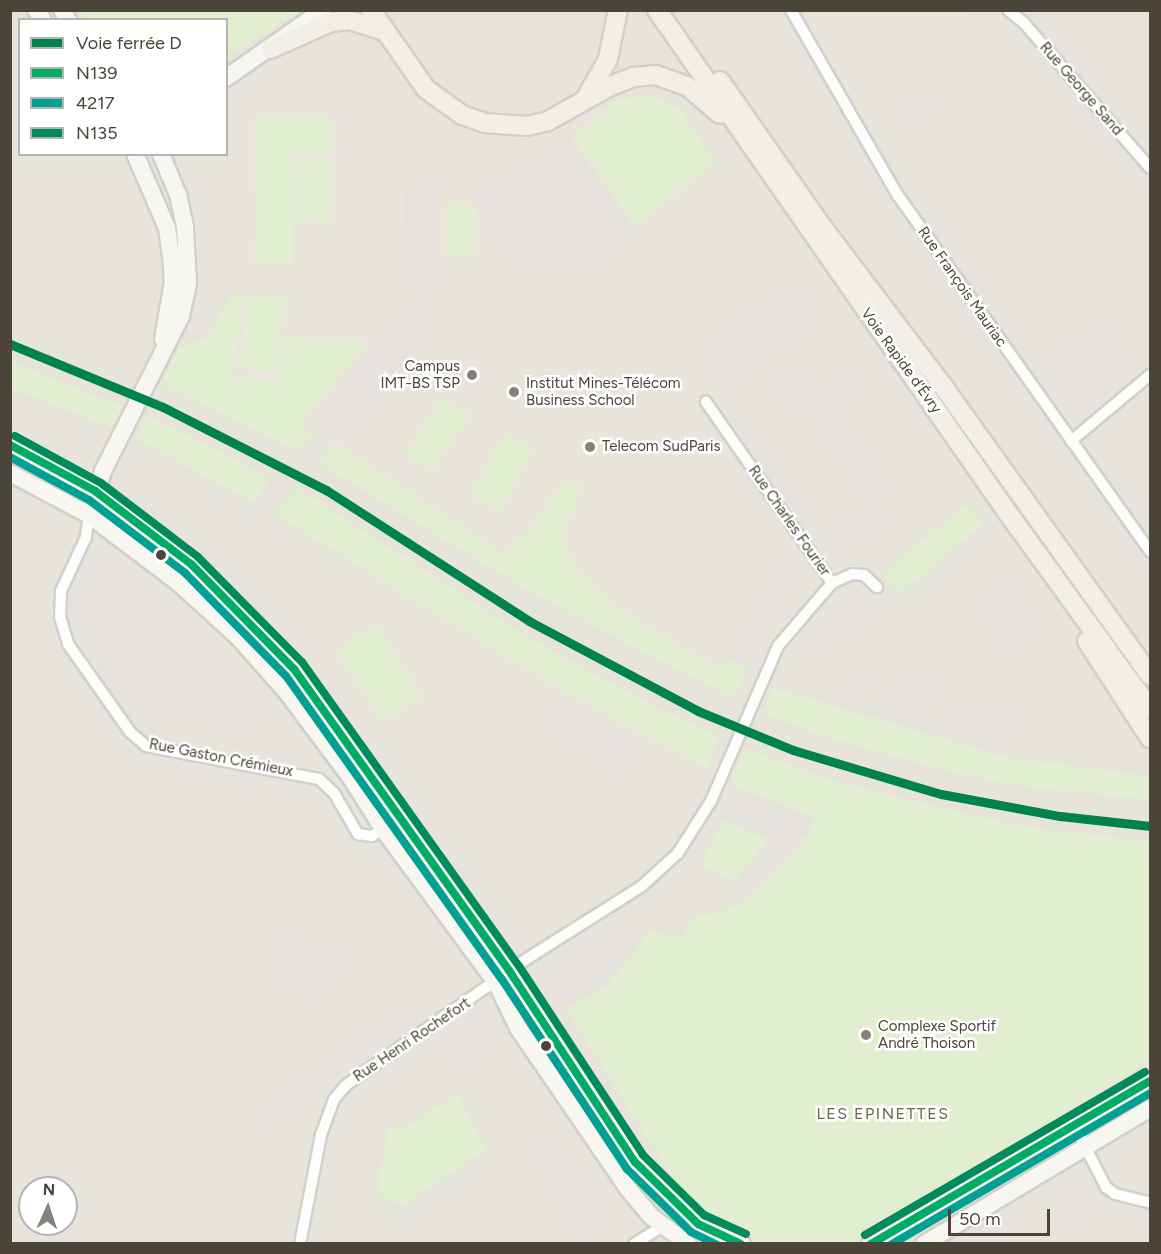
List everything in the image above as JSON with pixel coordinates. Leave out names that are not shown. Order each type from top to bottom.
[{"type":"main road","points":[[228,77],[324,10]]},
{"type":"main road","points":[[371,10],[426,89],[473,119],[527,126],[548,121],[633,77],[656,75],[687,86],[736,125]]},
{"type":"main road","points":[[585,100],[608,59],[618,10]]},
{"type":"main road","name":"Voie Rapide d'Évry","points":[[657,10],[1037,553],[1150,709]]},
{"type":"main road","name":"Voie Rapide d'Évry","points":[[672,10],[823,228],[945,389],[1150,675]]},
{"type":"main road","points":[[270,49],[331,22],[349,20],[384,31]]},
{"type":"main road","points":[[136,156],[167,228],[171,255],[173,282],[160,355]]},
{"type":"main road","points":[[88,515],[103,471],[181,316],[189,255],[178,195],[162,156]]},
{"type":"main road","points":[[10,445],[95,491],[192,565],[294,669],[503,976],[635,1162],[698,1224],[742,1244]]},
{"type":"main road","points":[[10,472],[88,515],[179,583],[239,638],[325,743],[382,829],[503,976],[518,1028],[630,1190],[663,1226],[688,1244]]},
{"type":"main road","points":[[1037,553],[1091,647],[1150,738]]},
{"type":"main road","points":[[1118,631],[1150,657]]},
{"type":"main road","points":[[870,1244],[1075,1127],[1150,1081]]},
{"type":"main road","points":[[924,1244],[1150,1108]]},
{"type":"street","name":"Rue François Mauriac","points":[[791,10],[897,194],[1150,551]]},
{"type":"street","name":"Rue George Sand","points":[[1009,11],[1150,168]]},
{"type":"street","points":[[1071,441],[1150,375]]},
{"type":"street","name":"Rue Charles Fourier","points":[[503,976],[642,886],[678,853],[707,810],[725,771],[757,687],[778,646],[832,583],[706,402]]},
{"type":"street","name":"Rue Gaston Crémieux","points":[[88,515],[86,537],[61,591],[60,617],[68,644],[130,732],[146,746],[319,779],[334,793],[358,834],[372,836],[382,829]]},
{"type":"street","points":[[832,583],[852,574],[864,575],[877,588]]},
{"type":"street","name":"Rue Henri Rochefort","points":[[300,1244],[321,1135],[334,1099],[346,1085],[503,976]]},
{"type":"street","points":[[1075,1127],[1106,1187],[1115,1194],[1150,1203]]},
{"type":"street","points":[[634,1244],[663,1226]]},
{"type":"shaded area","points":[[11,11],[1150,11],[1150,1243],[11,1243]]},
{"type":"shaded area","points":[[796,11],[961,11],[994,44],[1072,106],[1112,154],[1044,214],[1017,175],[948,236],[882,145],[934,107],[917,79],[870,129]]},
{"type":"shaded area","name":"Campus IMT-BS TSP","points":[[342,63],[381,69],[442,153],[508,147],[536,151],[602,107],[674,118],[824,316],[720,388],[708,386],[684,403],[735,475],[815,571],[749,667],[724,654],[717,670],[504,559],[331,449],[329,436],[183,364],[235,319],[245,278],[252,212],[236,128],[244,112]]},
{"type":"shaded area","points":[[915,82],[931,102],[911,119],[895,98]]},
{"type":"shaded area","points":[[569,137],[633,228],[602,254],[580,267],[529,265],[521,253],[512,259],[465,192],[529,154],[592,240],[599,234],[541,155]]},
{"type":"shaded area","points":[[431,149],[440,149],[437,285],[414,283],[414,273],[401,272],[405,185],[417,186]]},
{"type":"shaded area","points":[[786,276],[815,318],[722,383],[693,341]]},
{"type":"shaded area","points":[[410,301],[429,314],[407,341],[415,347],[340,438],[312,419]]},
{"type":"shaded area","points":[[1091,319],[1132,370],[1084,409],[1043,358]]},
{"type":"shaded area","points":[[787,357],[813,395],[806,400],[789,398],[767,368]]},
{"type":"shaded area","points":[[842,369],[858,390],[830,410],[815,389]]},
{"type":"shaded area","points":[[824,408],[884,494],[875,500],[815,414]]},
{"type":"shaded area","points":[[805,420],[845,474],[839,478],[800,423]]},
{"type":"shaded area","points":[[742,426],[810,519],[802,524],[735,431]]},
{"type":"shaded area","points":[[846,502],[852,510],[875,509],[880,516],[842,545],[820,521]]},
{"type":"shaded area","points":[[777,550],[789,557],[784,567],[792,572],[759,628],[745,666],[727,655]]},
{"type":"shaded area","points":[[87,555],[108,570],[114,563],[183,617],[247,680],[250,721],[163,704],[140,736],[78,645],[64,615],[73,580]]},
{"type":"shaded area","points":[[373,576],[544,679],[689,759],[640,850],[622,840],[599,880],[583,871],[510,921],[485,899],[318,666],[320,641]]},
{"type":"shaded area","points":[[997,577],[1035,630],[1009,648],[971,596]]},
{"type":"shaded area","points":[[857,594],[867,609],[807,650],[796,635]]},
{"type":"shaded area","points":[[917,659],[937,686],[911,704],[841,685],[844,674],[884,686]]},
{"type":"shaded area","points":[[797,681],[930,722],[927,732],[794,692]]},
{"type":"shaded area","points":[[554,694],[642,741],[627,771],[581,746],[584,740],[541,717]]},
{"type":"shaded area","points":[[943,698],[1015,715],[1008,744],[936,727]]},
{"type":"shaded area","points":[[735,787],[815,817],[808,835],[788,843],[723,817]]},
{"type":"shaded area","points":[[608,922],[634,945],[566,1003],[540,965]]},
{"type":"shaded area","points":[[273,933],[335,944],[327,989],[265,978]]},
{"type":"shaded area","points":[[396,1007],[413,1011],[410,1025],[339,1077],[332,1068],[326,1069],[318,1090],[286,1115],[281,1108],[260,1121],[250,1106],[310,1064],[317,1071],[326,1064],[333,1046]]},
{"type":"shaded area","points":[[482,1012],[489,1021],[486,1034],[490,1040],[450,1068],[438,1053],[446,1048],[441,1039]]},
{"type":"shaded area","points":[[541,1133],[605,1220],[578,1239],[558,1203],[565,1199],[525,1144]]},
{"type":"shaded area","points":[[1078,1179],[1093,1202],[1057,1225],[1042,1202]]},
{"type":"green space","points":[[81,11],[301,11],[228,56],[228,18],[86,18]]},
{"type":"green space","points":[[652,94],[682,111],[714,161],[636,225],[573,138],[616,101]]},
{"type":"green space","points":[[255,117],[330,118],[330,155],[292,155],[292,264],[255,264]]},
{"type":"green space","points":[[295,161],[331,161],[331,221],[295,221]]},
{"type":"green space","points":[[447,205],[475,206],[473,257],[445,256]]},
{"type":"green space","points":[[232,295],[244,295],[232,376],[278,381],[284,337],[366,343],[298,425],[313,434],[297,451],[161,385],[179,347],[207,337]]},
{"type":"green space","points":[[248,295],[284,299],[276,371],[240,368]]},
{"type":"green space","points":[[11,362],[124,407],[113,428],[11,388]]},
{"type":"green space","points":[[442,398],[468,415],[432,470],[406,453]]},
{"type":"green space","points":[[148,416],[271,479],[253,502],[136,439]]},
{"type":"green space","points":[[505,435],[533,451],[498,511],[470,495]]},
{"type":"green space","points":[[333,443],[503,554],[531,531],[566,479],[580,488],[561,535],[578,571],[620,610],[720,671],[727,659],[746,669],[733,699],[527,590],[317,462]]},
{"type":"green space","points":[[297,488],[538,643],[661,710],[719,735],[707,769],[544,679],[274,514]]},
{"type":"green space","points":[[966,504],[983,524],[899,594],[883,574]]},
{"type":"green space","points":[[375,625],[422,695],[384,720],[337,651]]},
{"type":"green space","points":[[773,688],[1005,757],[1148,776],[1150,800],[1019,786],[940,769],[830,738],[762,714]]},
{"type":"green space","name":"Complexe Sportif André Thoison","points":[[745,748],[834,781],[945,809],[1031,828],[1150,841],[1150,1061],[854,1243],[757,1243],[721,1233],[684,1196],[566,1009],[608,986],[650,931],[681,938],[694,918],[742,905],[799,850],[815,817],[735,787],[731,781]]},
{"type":"green space","points":[[722,820],[767,839],[735,881],[701,865]]},
{"type":"green space","points":[[456,1094],[487,1150],[404,1205],[384,1200],[377,1188],[389,1129],[409,1125]]},
{"type":"rail line","name":"D","points":[[10,344],[163,407],[326,490],[529,621],[698,711],[793,750],[941,794],[1060,816],[1150,826]]},
{"type":"transit line","name":"N135","points":[[15,436],[101,483],[198,557],[302,662],[519,966],[643,1155],[704,1215],[746,1234]]},
{"type":"transit line","name":"N139","points":[[10,445],[95,491],[192,565],[294,669],[510,972],[635,1162],[698,1224],[741,1244]]},
{"type":"transit line","name":"4217","points":[[10,457],[89,500],[185,573],[286,676],[501,978],[627,1169],[691,1232],[716,1244]]},
{"type":"transit line","name":"N135","points":[[865,1235],[1145,1072]]},
{"type":"transit line","name":"N139","points":[[871,1244],[1150,1081]]},
{"type":"transit line","name":"4217","points":[[892,1244],[1150,1093]]},
{"type":"place","name":"Campus IMT-BS TSP","points":[[472,375]]},
{"type":"place","name":"Institut Mines-Télécom Business School","points":[[514,392]]},
{"type":"place","name":"Telecom SudParis","points":[[590,447]]},
{"type":"place","name":"Complexe Sportif André Thoison","points":[[866,1035]]},
{"type":"district","name":"LES EPINETTES","points":[[883,1114]]}]
